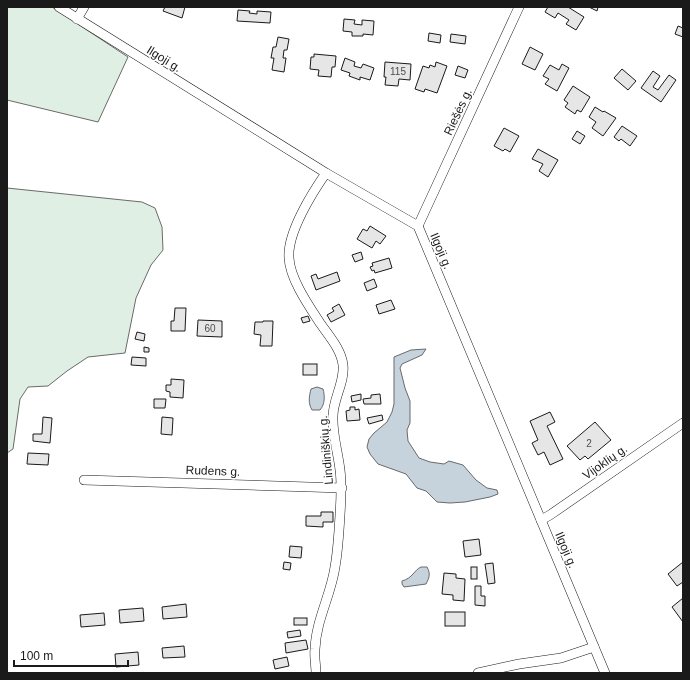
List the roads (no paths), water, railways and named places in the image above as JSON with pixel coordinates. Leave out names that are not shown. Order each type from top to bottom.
[{"type":"street","name":"Ilgoji g.","points":[[59,7],[326,173],[418,226],[605,673]]},
{"type":"street","points":[[77,19],[84,7]]},
{"type":"street","name":"Riešės g.","points":[[418,226],[519,7]]},
{"type":"street","name":"Lindiniškių g.","points":[[316,673],[315,649],[317,634],[335,568],[342,488],[333,416],[337,394],[343,374],[341,358],[337,348],[299,288],[292,271],[289,258],[290,246],[310,194],[326,173]]},
{"type":"street","name":"Vijoklių g.","points":[[541,520],[683,423]]},
{"type":"street","name":"Rudens g.","points":[[84,480],[342,488]]},
{"type":"street","points":[[478,673],[519,664],[561,658],[594,647]]}]
